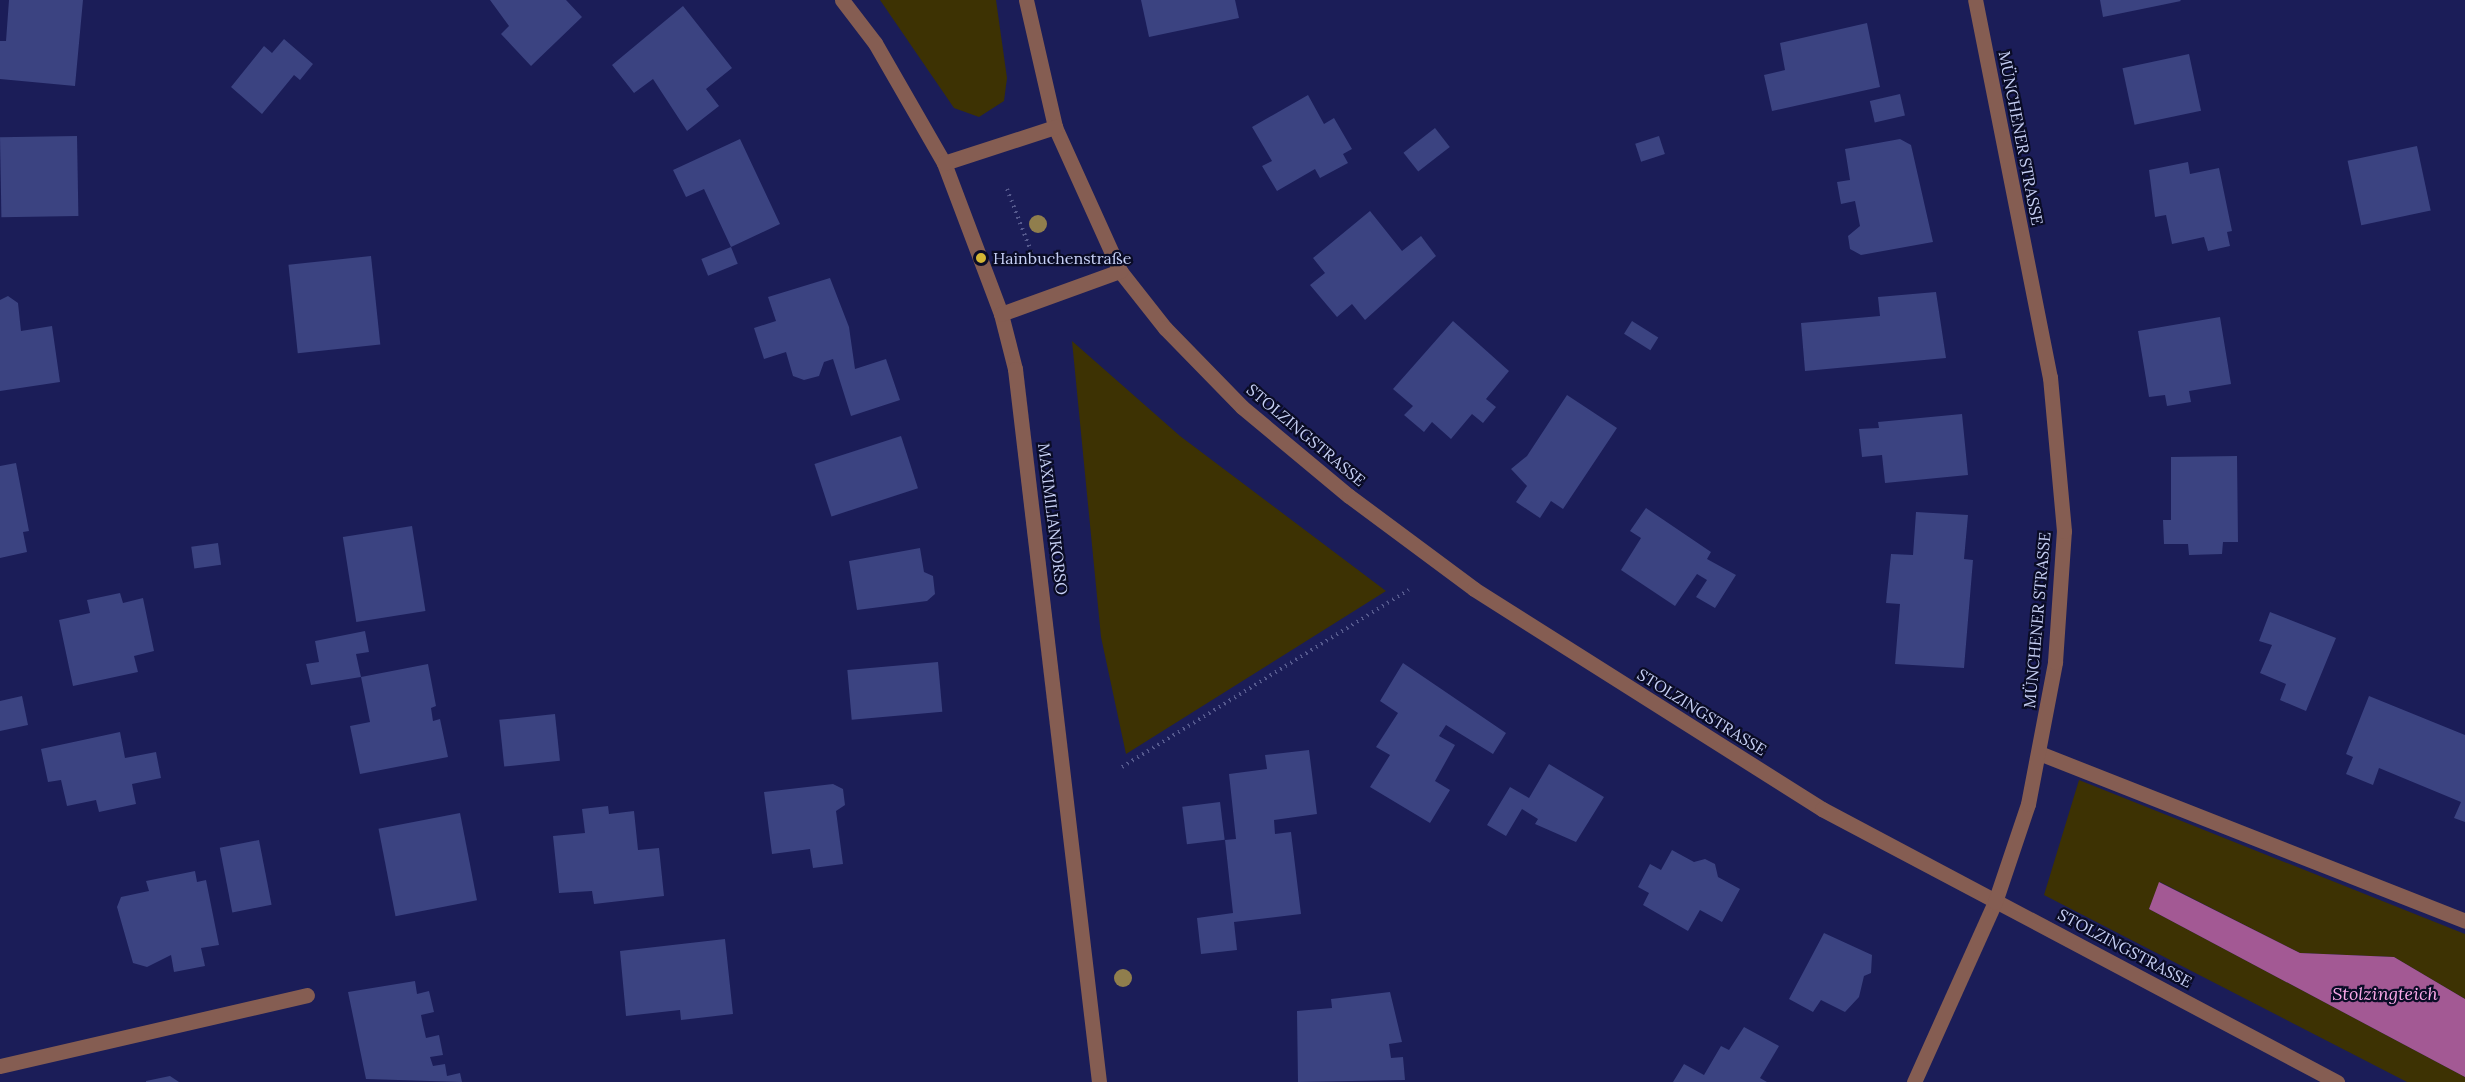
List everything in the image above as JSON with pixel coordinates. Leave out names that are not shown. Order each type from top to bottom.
[{"type":"street","name":"MAXIMILIANKORSO","points":[[842,0],[875,43],[944,163],[1001,315],[1015,369],[1041,556],[1099,1082]]},
{"type":"street","points":[[944,163],[1055,127],[1026,0]]},
{"type":"street","name":"MÜNCHENER STRASSE","points":[[1914,1082],[1995,902],[2039,753],[2059,610],[2061,455],[1975,0]]},
{"type":"street","name":"STOLZINGSTRASSE","points":[[1055,127],[1073,172],[1120,271],[1165,328],[1242,407],[1348,496],[1474,589],[1822,809],[2337,1082]]},
{"type":"street","points":[[1001,315],[1120,271]]},
{"type":"street","points":[[2039,753],[2465,921]]},
{"type":"street","points":[[0,1066],[307,995]]},
{"type":"path","points":[[1007,189],[1035,259]]},
{"type":"path","points":[[1122,766],[1409,590]]},
{"type":"shaded area","points":[[880,0],[996,0],[1007,78],[1004,101],[979,117],[954,108]]},
{"type":"shaded area","points":[[1072,341],[1180,436],[1386,591],[1126,754],[1101,637]]},
{"type":"shaded area","points":[[2079,780],[2465,934],[2465,999],[2394,957],[2300,953],[2160,882],[2149,909],[2465,1077],[2465,1082],[2407,1082],[2044,895]]},
{"type":"water","name":"Stolzingteich","points":[[2159,882],[2300,953],[2394,957],[2465,999],[2465,1077],[2149,909]]},
{"type":"building","points":[[9,0],[83,0],[75,86],[0,79],[0,41],[6,41]]},
{"type":"building","points":[[490,0],[566,0],[582,17],[531,66],[501,34],[509,26]]},
{"type":"building","points":[[1141,0],[1235,0],[1239,18],[1149,37]]},
{"type":"building","points":[[2100,0],[2180,0],[2181,1],[2103,17]]},
{"type":"building","points":[[683,6],[732,68],[706,89],[719,106],[687,131],[653,79],[634,93],[612,65]]},
{"type":"building","points":[[1867,23],[1880,87],[1772,111],[1764,75],[1785,70],[1780,43]]},
{"type":"building","points":[[284,39],[313,64],[300,80],[294,75],[262,114],[231,87],[264,46],[272,53]]},
{"type":"building","points":[[2189,54],[2201,111],[2135,125],[2122,68]]},
{"type":"building","points":[[1900,94],[1905,115],[1875,122],[1870,101]]},
{"type":"building","points":[[1308,95],[1324,124],[1334,118],[1352,149],[1343,154],[1348,163],[1320,178],[1315,169],[1277,191],[1262,166],[1272,161],[1252,127]]},
{"type":"building","points":[[1435,128],[1450,147],[1418,172],[1403,153]]},
{"type":"building","points":[[77,136],[78,216],[1,217],[0,137]]},
{"type":"building","points":[[1659,136],[1665,154],[1641,162],[1635,144]]},
{"type":"building","points":[[740,139],[780,224],[731,247],[704,189],[686,197],[673,170]]},
{"type":"building","points":[[1900,139],[1911,145],[1933,242],[1861,255],[1850,249],[1848,236],[1860,226],[1855,201],[1841,204],[1837,182],[1850,180],[1845,149]]},
{"type":"building","points":[[2417,146],[2431,211],[2361,225],[2348,161]]},
{"type":"building","points":[[2188,162],[2190,174],[2219,168],[2232,231],[2227,232],[2230,246],[2208,251],[2204,237],[2172,244],[2166,215],[2155,217],[2149,170]]},
{"type":"building","points":[[1370,211],[1402,251],[1421,236],[1436,256],[1365,320],[1352,304],[1337,317],[1310,285],[1325,273],[1313,258]]},
{"type":"building","points":[[731,247],[738,264],[708,276],[701,259]]},
{"type":"building","points":[[371,256],[380,345],[298,353],[288,265]]},
{"type":"building","points":[[830,278],[849,327],[855,369],[886,359],[900,400],[851,416],[833,359],[824,362],[819,376],[804,380],[793,376],[786,352],[764,359],[754,328],[776,321],[768,297]]},
{"type":"building","points":[[1936,292],[1946,358],[1805,371],[1801,323],[1880,316],[1878,297]]},
{"type":"building","points":[[8,296],[18,303],[21,331],[52,326],[60,382],[0,391],[0,300]]},
{"type":"building","points":[[2220,317],[2231,384],[2189,391],[2191,402],[2167,406],[2165,395],[2149,397],[2138,331]]},
{"type":"building","points":[[1453,321],[1509,371],[1486,399],[1496,407],[1483,423],[1472,414],[1451,439],[1432,422],[1424,432],[1404,415],[1413,406],[1393,389]]},
{"type":"building","points":[[1632,321],[1658,337],[1650,350],[1624,334]]},
{"type":"building","points":[[1567,395],[1617,428],[1563,509],[1551,501],[1540,518],[1516,502],[1527,486],[1511,469],[1527,456]]},
{"type":"building","points":[[1962,414],[1968,475],[1885,483],[1882,455],[1862,457],[1859,429],[1879,428],[1878,422]]},
{"type":"building","points":[[901,436],[918,488],[831,516],[814,464]]},
{"type":"building","points":[[2237,456],[2238,542],[2223,542],[2222,554],[2189,555],[2188,544],[2164,544],[2163,520],[2171,520],[2171,457]]},
{"type":"building","points":[[16,463],[29,531],[23,532],[27,552],[0,558],[0,466]]},
{"type":"building","points":[[1646,508],[1711,552],[1707,559],[1736,575],[1715,608],[1696,597],[1707,580],[1697,574],[1675,606],[1621,570],[1641,538],[1630,531]]},
{"type":"building","points":[[1916,512],[1968,515],[1964,559],[1973,560],[1964,668],[1895,664],[1900,604],[1886,603],[1891,554],[1913,555]]},
{"type":"building","points":[[412,526],[425,611],[356,622],[343,537]]},
{"type":"building","points":[[218,543],[221,565],[194,569],[191,547]]},
{"type":"building","points":[[920,548],[924,572],[933,576],[935,594],[927,601],[857,610],[849,561]]},
{"type":"building","points":[[120,593],[123,603],[143,598],[154,651],[134,656],[138,672],[73,686],[59,620],[90,613],[87,600]]},
{"type":"building","points":[[2270,612],[2336,638],[2306,711],[2280,700],[2286,684],[2260,673],[2272,645],[2259,641]]},
{"type":"building","points":[[365,631],[369,652],[356,654],[361,677],[311,685],[306,664],[319,662],[315,641]]},
{"type":"building","points":[[938,662],[942,712],[852,720],[847,670]]},
{"type":"building","points":[[1403,663],[1506,733],[1493,754],[1446,725],[1439,736],[1455,745],[1435,781],[1450,790],[1430,823],[1370,787],[1390,755],[1376,747],[1398,713],[1380,701]]},
{"type":"building","points":[[428,664],[436,706],[431,708],[433,721],[440,719],[448,757],[360,774],[350,726],[370,722],[361,677]]},
{"type":"building","points":[[22,696],[28,725],[0,731],[0,701]]},
{"type":"building","points":[[2369,696],[2465,735],[2465,822],[2454,818],[2461,802],[2379,768],[2373,785],[2346,774],[2353,757],[2346,754]]},
{"type":"building","points":[[555,714],[560,761],[504,767],[499,720]]},
{"type":"building","points":[[120,732],[125,758],[156,752],[161,778],[132,784],[136,804],[99,812],[96,800],[67,806],[61,780],[48,782],[41,749]]},
{"type":"building","points":[[1309,750],[1317,814],[1274,820],[1275,834],[1291,832],[1301,914],[1234,922],[1237,950],[1201,954],[1197,918],[1233,913],[1225,840],[1236,839],[1229,774],[1267,769],[1265,755]]},
{"type":"building","points":[[1549,764],[1604,797],[1576,842],[1535,824],[1538,819],[1522,809],[1506,836],[1487,825],[1510,787],[1529,798]]},
{"type":"building","points":[[833,784],[843,789],[845,805],[836,811],[843,864],[813,868],[810,849],[772,854],[764,792]]},
{"type":"building","points":[[1220,802],[1225,840],[1187,844],[1182,807]]},
{"type":"building","points":[[608,806],[609,814],[634,811],[638,850],[659,848],[664,896],[594,904],[592,891],[559,893],[553,836],[585,833],[582,809]]},
{"type":"building","points":[[460,813],[477,900],[396,916],[379,829]]},
{"type":"building","points":[[259,840],[272,905],[232,912],[220,848]]},
{"type":"building","points":[[1672,850],[1694,862],[1705,859],[1715,864],[1718,877],[1740,889],[1722,922],[1700,910],[1688,931],[1643,905],[1649,893],[1638,887],[1650,864],[1661,870]]},
{"type":"building","points":[[195,871],[197,882],[206,880],[219,945],[201,948],[205,966],[174,972],[171,955],[147,967],[133,963],[117,907],[121,897],[149,891],[146,881]]},
{"type":"building","points":[[1824,933],[1872,955],[1871,973],[1864,976],[1859,997],[1845,1012],[1821,1000],[1813,1012],[1789,999]]},
{"type":"building","points":[[725,939],[733,1014],[681,1020],[680,1010],[626,1016],[620,951]]},
{"type":"building","points":[[415,981],[417,994],[429,991],[434,1012],[421,1015],[426,1038],[439,1035],[443,1055],[430,1057],[433,1066],[445,1064],[447,1076],[460,1073],[462,1082],[366,1079],[348,992]]},
{"type":"building","points":[[1390,992],[1402,1042],[1389,1044],[1391,1058],[1403,1057],[1405,1080],[1298,1082],[1297,1011],[1332,1008],[1331,999]]},
{"type":"building","points":[[1744,1027],[1779,1046],[1760,1078],[1767,1082],[1673,1082],[1684,1064],[1704,1075],[1721,1046],[1729,1050]]},
{"type":"building","points":[[170,1076],[179,1082],[146,1082],[146,1081]]},
{"type":"place","name":"Hainbuchenstraße","points":[[981,258]]}]
